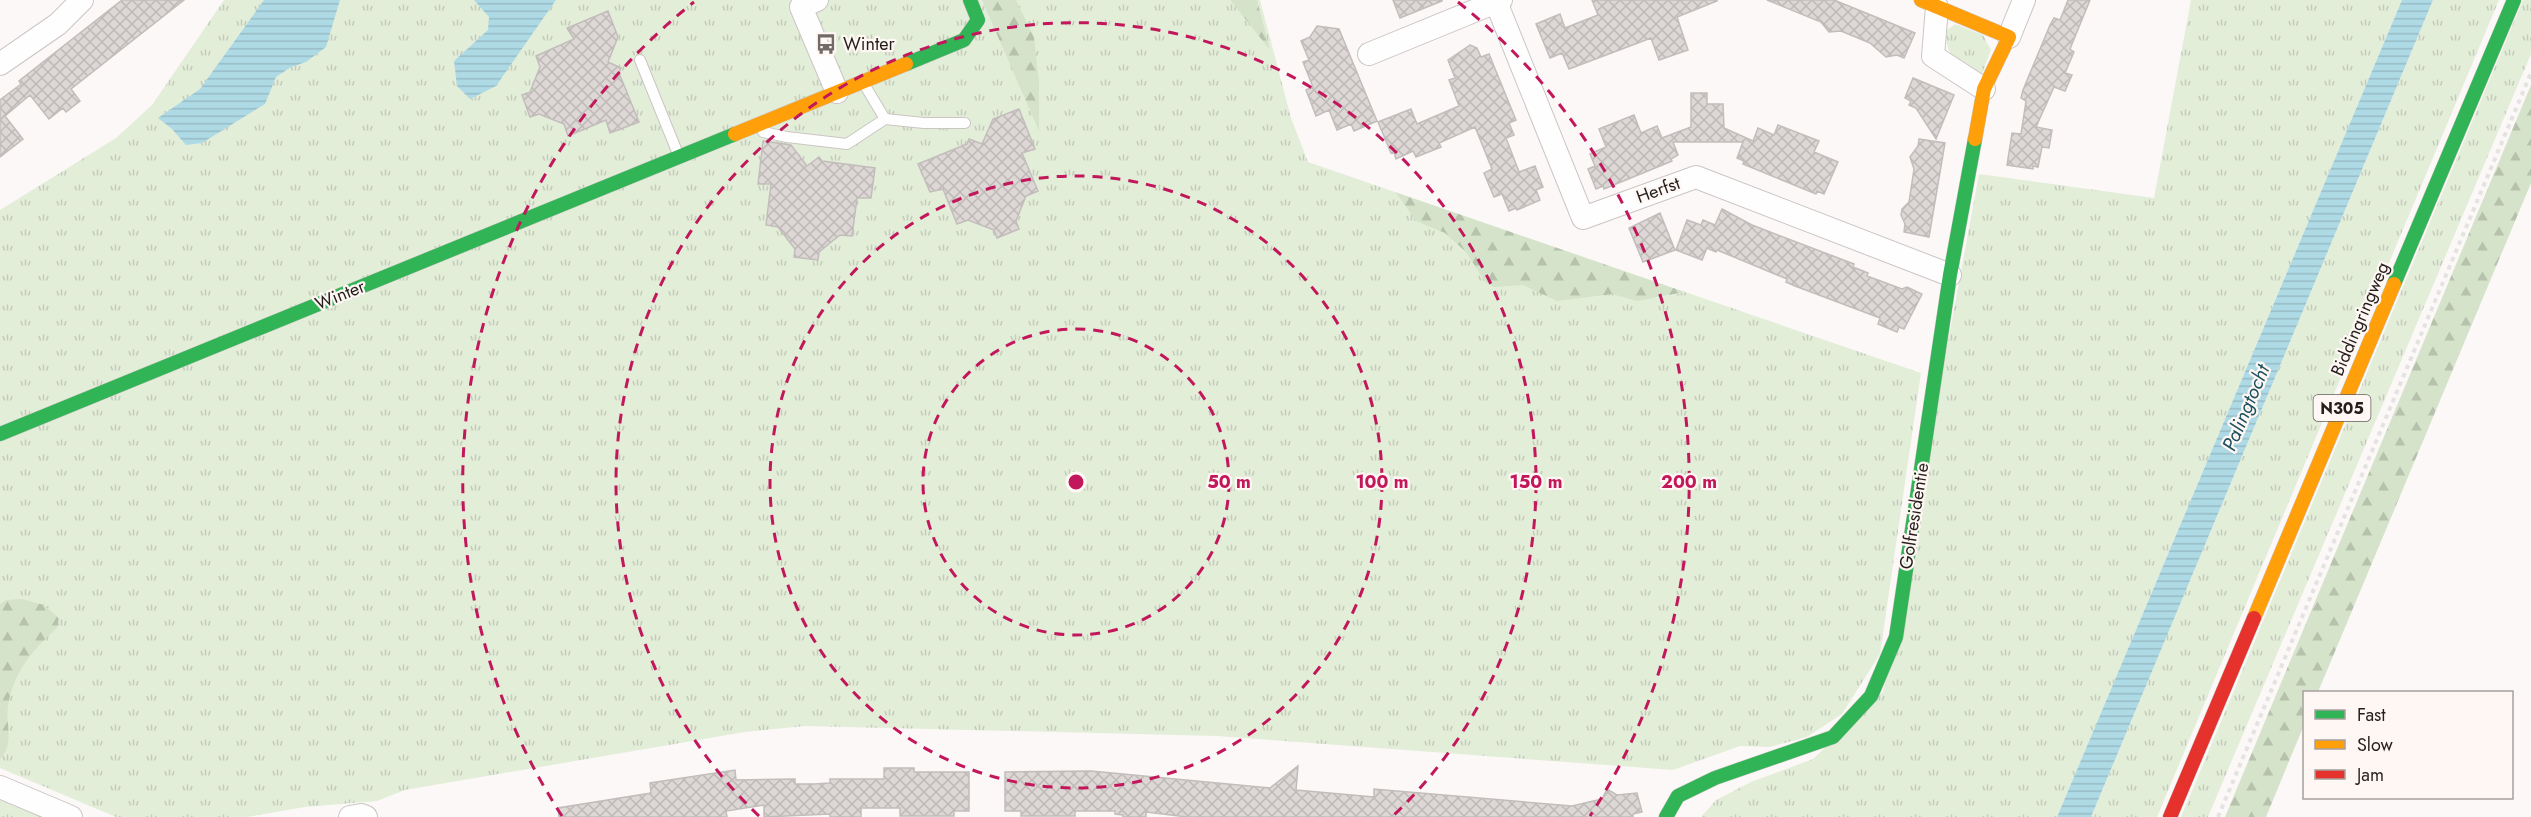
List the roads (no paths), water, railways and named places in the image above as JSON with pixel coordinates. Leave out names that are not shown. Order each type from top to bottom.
[{"type":"main road","name":"Winter","points":[[0,434],[964,40],[978,20],[970,0]]},
{"type":"main road","name":"Biddingringweg","points":[[2170,817],[2514,0]]},
{"type":"main road","points":[[1929,3],[2009,37]]},
{"type":"main road","name":"Golfresidentie","points":[[1666,817],[1678,796],[1715,778],[1833,737],[1871,696],[1896,637],[1950,275],[1984,89],[2009,37]]},
{"type":"street","points":[[0,64],[58,24],[82,0]]},
{"type":"street","points":[[2009,37],[2024,0]]},
{"type":"street","name":"Herfst","points":[[1369,54],[1498,1],[1583,218],[1696,177],[1950,275]]},
{"type":"street","points":[[805,2],[837,92]]},
{"type":"street","points":[[1929,3],[1933,56],[1984,89]]},
{"type":"street","points":[[0,787],[71,817]]},
{"type":"street","points":[[350,817],[361,815],[366,817]]},
{"type":"lane","points":[[640,60],[680,156]]},
{"type":"lane","points":[[862,81],[885,119]]},
{"type":"lane","points":[[748,128],[787,137],[847,144],[885,119],[924,123],[965,123]]},
{"type":"water","points":[[264,0],[340,0],[326,47],[306,62],[291,67],[276,77],[265,104],[202,143],[186,145],[158,118],[200,89]]},
{"type":"water","points":[[474,0],[556,0],[496,86],[470,99],[457,86],[454,61],[488,30],[489,17]]},
{"type":"water","name":"Palingtocht","points":[[2402,0],[2433,0],[2091,817],[2057,817]]},
{"type":"place","name":"Winter","points":[[826,44]]}]
